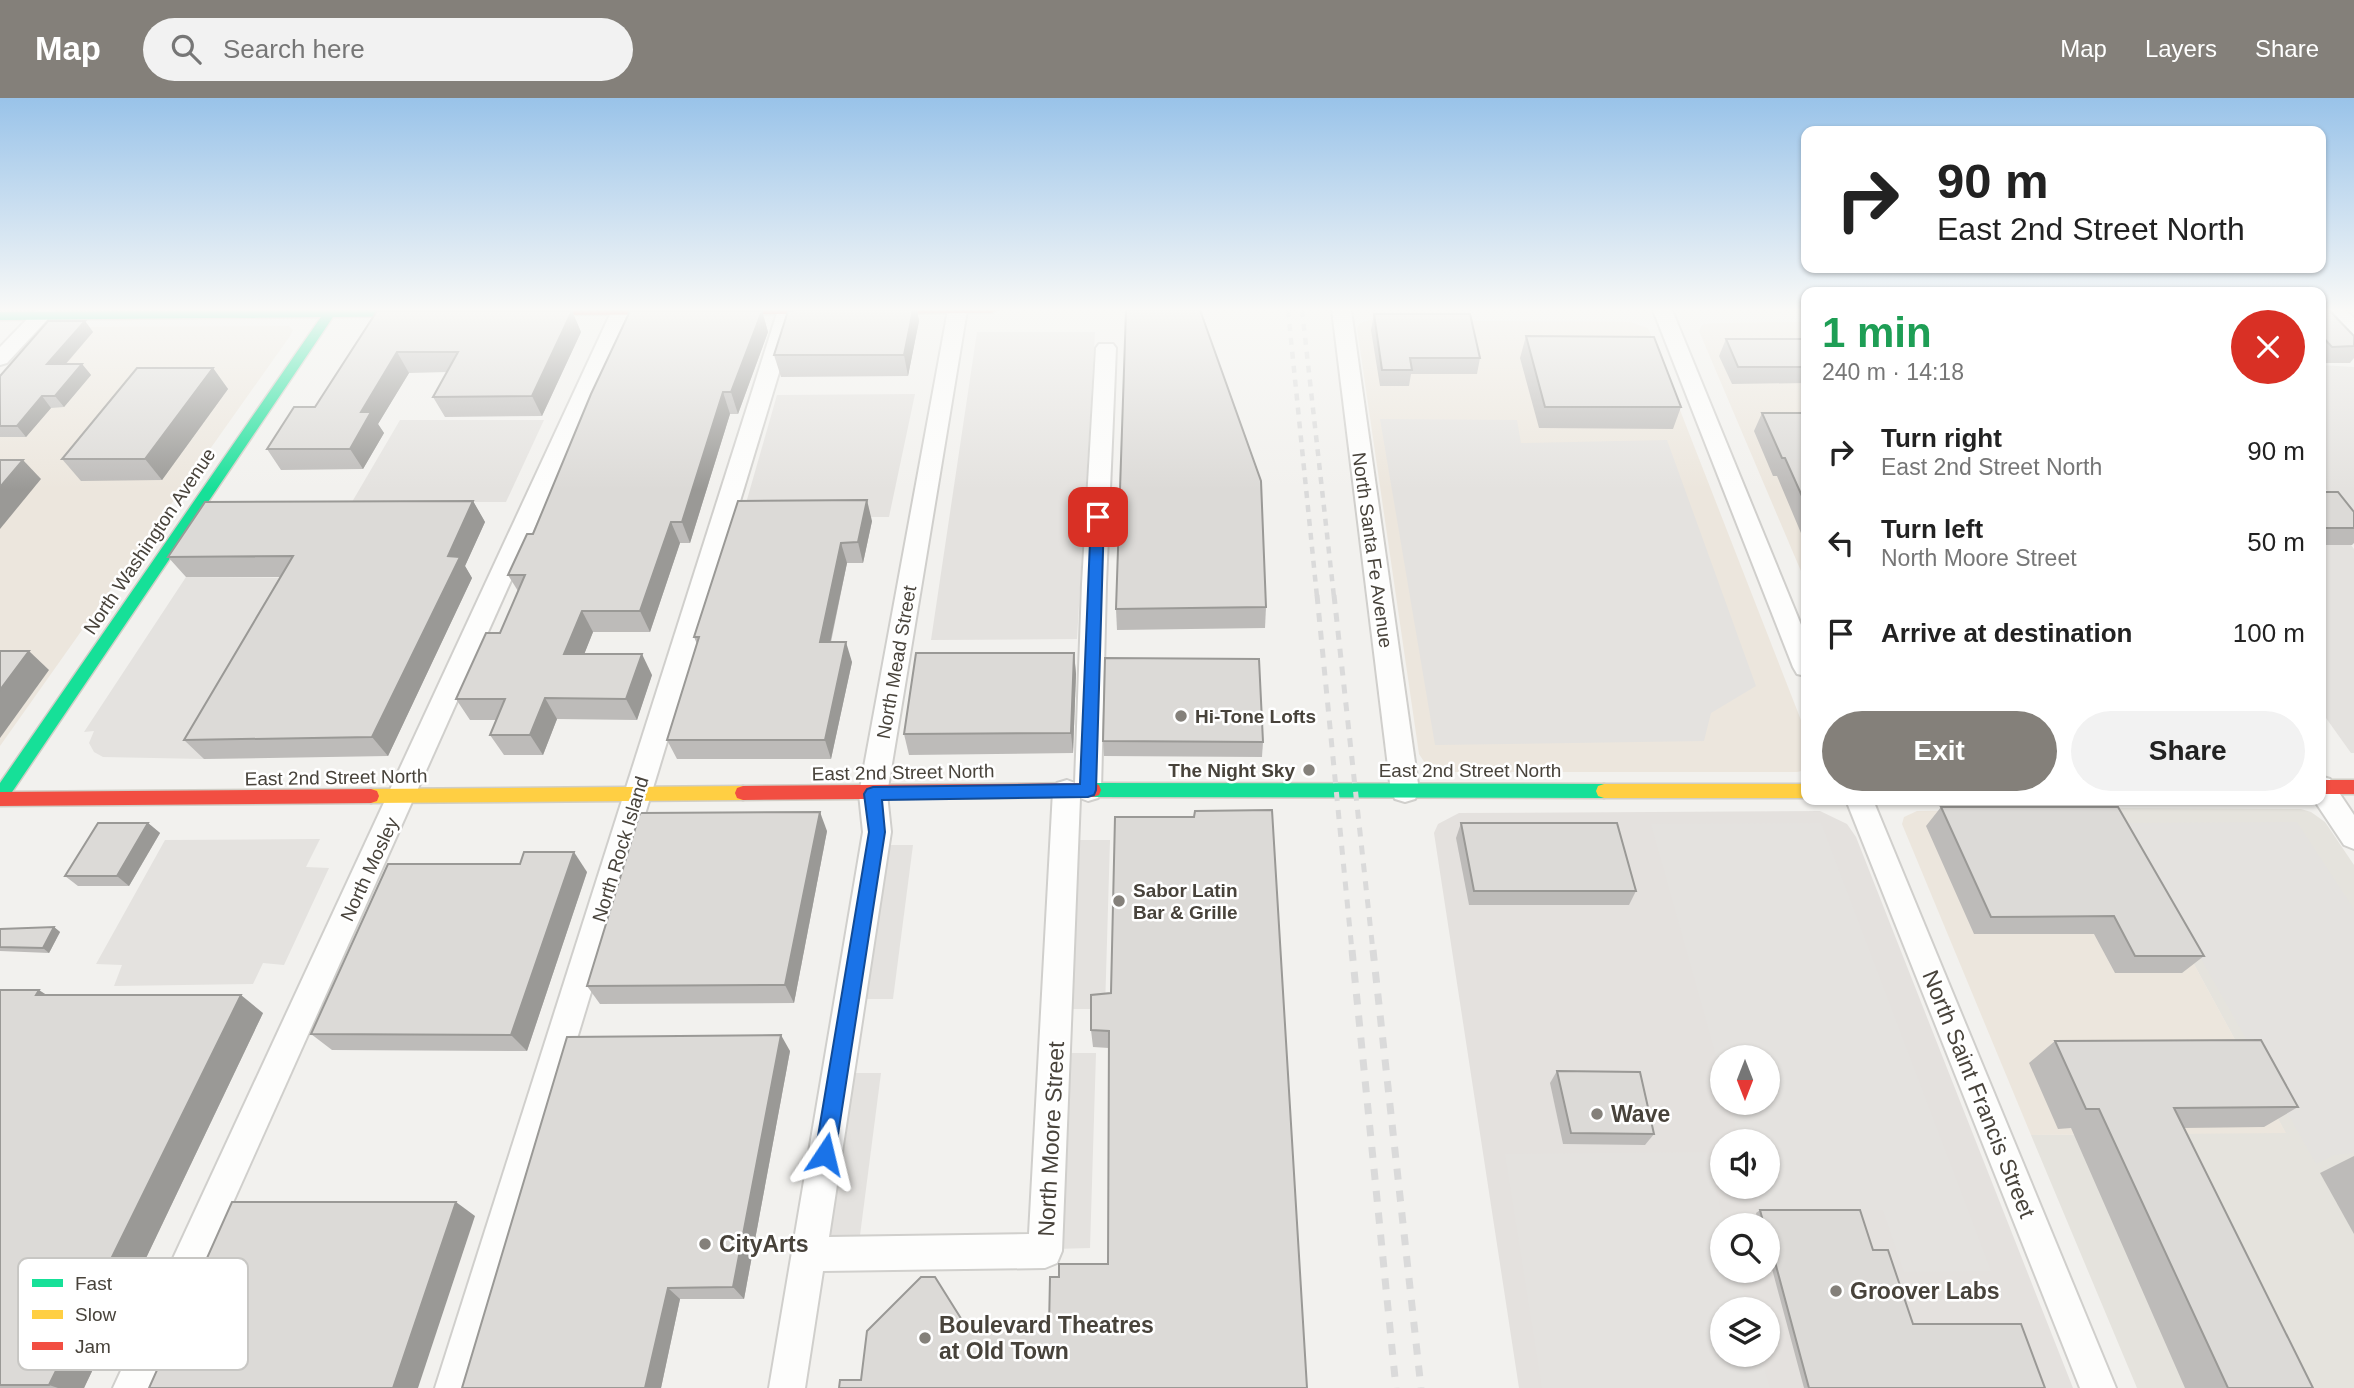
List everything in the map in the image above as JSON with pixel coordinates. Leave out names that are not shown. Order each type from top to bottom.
[{"type":"street","name":"North Washington Avenue","points":[[0,797],[290,370]]},
{"type":"street","name":"North Mosley","points":[[190,1258],[594,370]]},
{"type":"street","name":"North Rock Island","points":[[453,1388],[769,370]]},
{"type":"street","name":"North Mead Street","points":[[786,1388],[877,832],[873,794],[947,370]]},
{"type":"street","name":"North Moore Street","points":[[808,1254],[1045,1251],[1077,790],[1093,630],[1105,370]]},
{"type":"street","name":"North Santa Fe Avenue","points":[[1348,370],[1405,791]]},
{"type":"street","points":[[1686,370],[1801,655]]},
{"type":"street","points":[[2326,787],[2354,787]]},
{"type":"street","name":"East 2nd Street North","points":[[0,797],[873,794],[1077,790],[1801,791]]},
{"type":"street","points":[[2326,796],[2354,837]]},
{"type":"street","name":"North Saint Francis Street","points":[[1861,805],[2098,1388]]},
{"type":"street","name":"North Mosley","points":[[131,1388],[139,1370]]},
{"type":"shaded area","points":[[8,370],[266,370],[0,746],[0,377]]},
{"type":"shaded area","points":[[971,370],[1093,370],[1077,639],[931,640]]},
{"type":"shaded area","points":[[1363,370],[1664,370],[1801,720],[1801,771],[1445,772],[1427,766],[1419,754]]},
{"type":"shaded area","points":[[1716,370],[1801,370],[1801,571]]},
{"type":"shaded area","points":[[2326,370],[2354,370],[2354,524],[2326,489]]},
{"type":"shaded area","points":[[915,394],[889,517],[742,517],[777,395]]},
{"type":"shaded area","points":[[1380,419],[1517,420],[1521,443],[1667,440],[1756,686],[1711,713],[1704,741],[1435,745]]},
{"type":"shaded area","points":[[400,420],[544,420],[506,502],[352,502]]},
{"type":"shaded area","points":[[2326,545],[2351,545],[2354,549],[2354,753],[2351,753],[2326,718]]},
{"type":"shaded area","points":[[186,577],[307,578],[204,759],[103,757],[94,752],[89,743],[94,731],[84,732]]},
{"type":"shaded area","points":[[2109,808],[2301,809],[2311,812],[2325,822],[2354,865],[2354,1388],[2137,1388],[2031,1135],[2285,1132]]},
{"type":"shaded area","points":[[2109,808],[2286,1133],[2031,1135],[1902,824],[1904,817],[1917,811]]},
{"type":"shaded area","points":[[1820,811],[1847,824],[1856,837],[2073,1388],[1519,1388],[1434,833],[1438,824],[1459,813]]},
{"type":"shaded area","points":[[2297,822],[2354,909],[2354,1153],[2334,1155],[2316,1164],[2125,823]]},
{"type":"shaded area","points":[[1821,823],[1991,1271],[1904,1272],[1883,1210],[1760,1211],[1756,1199],[1780,1199],[1780,1129],[1737,1129],[1732,1115],[1780,1115],[1780,1045],[1713,1045],[1651,824]]},
{"type":"shaded area","points":[[320,839],[306,867],[329,868],[284,965],[263,963],[253,984],[114,986],[122,965],[96,964],[165,840]]},
{"type":"shaded area","points":[[1077,840],[1110,840],[1105,1009],[1068,1009]]},
{"type":"shaded area","points":[[887,845],[913,845],[893,999],[865,999]]},
{"type":"shaded area","points":[[1064,1053],[1096,1053],[1090,1248],[1055,1249]]},
{"type":"shaded area","points":[[850,1073],[881,1073],[859,1243],[824,1244]]},
{"type":"shaded area","points":[[1706,1152],[1710,1167],[1710,1199],[1718,1199],[1722,1213],[1710,1213],[1710,1283],[1741,1283],[1745,1297],[1710,1297],[1710,1367],[1764,1367],[1770,1388],[1542,1388],[1505,1154]]},
{"type":"building","points":[[5,370],[77,370],[55,396],[42,396],[17,426],[0,426],[0,376]]},
{"type":"building","points":[[135,370],[211,370],[145,459],[62,459]]},
{"type":"building","points":[[339,370],[386,370],[361,412],[371,412],[350,449],[267,449],[294,407],[315,407]]},
{"type":"building","points":[[448,370],[544,370],[532,396],[433,397]]},
{"type":"building","points":[[602,370],[739,370],[731,392],[723,392],[682,522],[671,522],[640,611],[582,611],[564,654],[642,654],[626,699],[545,698],[530,735],[490,735],[505,699],[456,699],[486,633],[500,633],[525,575],[508,575],[527,534],[533,534]]},
{"type":"building","points":[[1124,370],[1221,370],[1261,481],[1266,607],[1116,609]]},
{"type":"building","points":[[1535,370],[1667,370],[1681,407],[1545,407]]},
{"type":"building","points":[[1762,413],[1801,413],[1801,494],[1785,458],[1782,458]]},
{"type":"building","points":[[0,460],[23,460],[0,487]]},
{"type":"building","points":[[2326,492],[2338,492],[2354,512],[2354,528],[2326,528]]},
{"type":"building","points":[[867,500],[858,542],[841,543],[820,642],[846,642],[825,740],[667,740],[699,637],[694,637],[738,501]]},
{"type":"building","points":[[473,501],[448,556],[460,557],[372,737],[184,740],[293,556],[168,557],[205,502]]},
{"type":"building","points":[[0,651],[29,651],[0,690]]},
{"type":"building","points":[[916,653],[1074,653],[1071,733],[904,734]]},
{"type":"building","name":"Hi-Tone Lofts","points":[[1105,658],[1259,659],[1263,742],[1103,741]]},
{"type":"building","points":[[1941,807],[2118,807],[2204,956],[2135,956],[2114,916],[1991,917]]},
{"type":"building","points":[[1272,810],[1307,1388],[839,1388],[840,1380],[861,1380],[867,1331],[921,1277],[935,1277],[967,1328],[1049,1327],[1050,1277],[1059,1277],[1059,1264],[1108,1264],[1109,1031],[1091,1030],[1091,995],[1111,993],[1115,817],[1194,817],[1195,811]]},
{"type":"building","points":[[820,812],[785,985],[587,986],[640,813]]},
{"type":"building","points":[[98,823],[148,823],[117,876],[65,876]]},
{"type":"building","points":[[1461,823],[1617,823],[1636,891],[1474,891]]},
{"type":"building","points":[[524,852],[574,852],[511,1035],[311,1034],[388,864],[520,864]]},
{"type":"building","points":[[54,927],[43,948],[0,947],[0,929]]},
{"type":"building","points":[[0,990],[39,990],[36,995],[241,995],[112,1258],[18,1258],[18,1370],[56,1370],[49,1385],[0,1385]]},
{"type":"building","points":[[781,1035],[733,1287],[668,1288],[645,1388],[462,1388],[567,1037]]},
{"type":"building","points":[[2261,1040],[2298,1107],[2174,1108],[2313,1388],[2228,1388],[2099,1109],[2086,1109],[2055,1041]]},
{"type":"building","name":"Wave","points":[[1557,1071],[1640,1072],[1654,1134],[1571,1133]]},
{"type":"building","points":[[232,1202],[456,1202],[393,1388],[149,1388],[157,1370],[248,1370],[248,1258],[207,1258]]},
{"type":"building","name":"Groover Labs","points":[[1760,1210],[1860,1210],[1873,1250],[1888,1250],[1913,1324],[2021,1324],[2045,1388],[1809,1388],[1780,1280],[1780,1213],[1761,1213]]},
{"type":"railway","points":[[1294,370],[1317,597]]},
{"type":"railway","points":[[1309,370],[1334,597]]},
{"type":"railway","points":[[1317,595],[1352,951]]},
{"type":"railway","points":[[1334,595],[1373,951]]},
{"type":"railway","points":[[1352,950],[1396,1388]]},
{"type":"railway","points":[[1373,950],[1421,1388]]},
{"type":"traffic: fast","points":[[0,796],[291,370]]},
{"type":"traffic: fast","points":[[1093,790],[1604,791]]},
{"type":"traffic: slow","points":[[1604,791],[1801,791]]},
{"type":"traffic: slow","points":[[371,796],[743,793]]},
{"type":"traffic: jam","points":[[2326,787],[2354,787]]},
{"type":"traffic: jam","points":[[743,793],[1093,790]]},
{"type":"traffic: jam","points":[[0,799],[371,796]]},
{"type":"place","name":"Hi-Tone Lofts","points":[[1181,716]]},
{"type":"place","name":"The Night Sky","points":[[1309,770]]},
{"type":"place","name":"Sabor Latin Bar & Grille","points":[[1119,901]]},
{"type":"place","name":"Wave","points":[[1597,1114]]},
{"type":"place","name":"CityArts","points":[[705,1244]]},
{"type":"place","name":"Groover Labs","points":[[1836,1291]]},
{"type":"place","name":"Boulevard Theatres at Old Town","points":[[925,1338]]},
{"type":"route","points":[[825,1154],[877,832],[873,794],[1088,790],[1098,517]]}]
